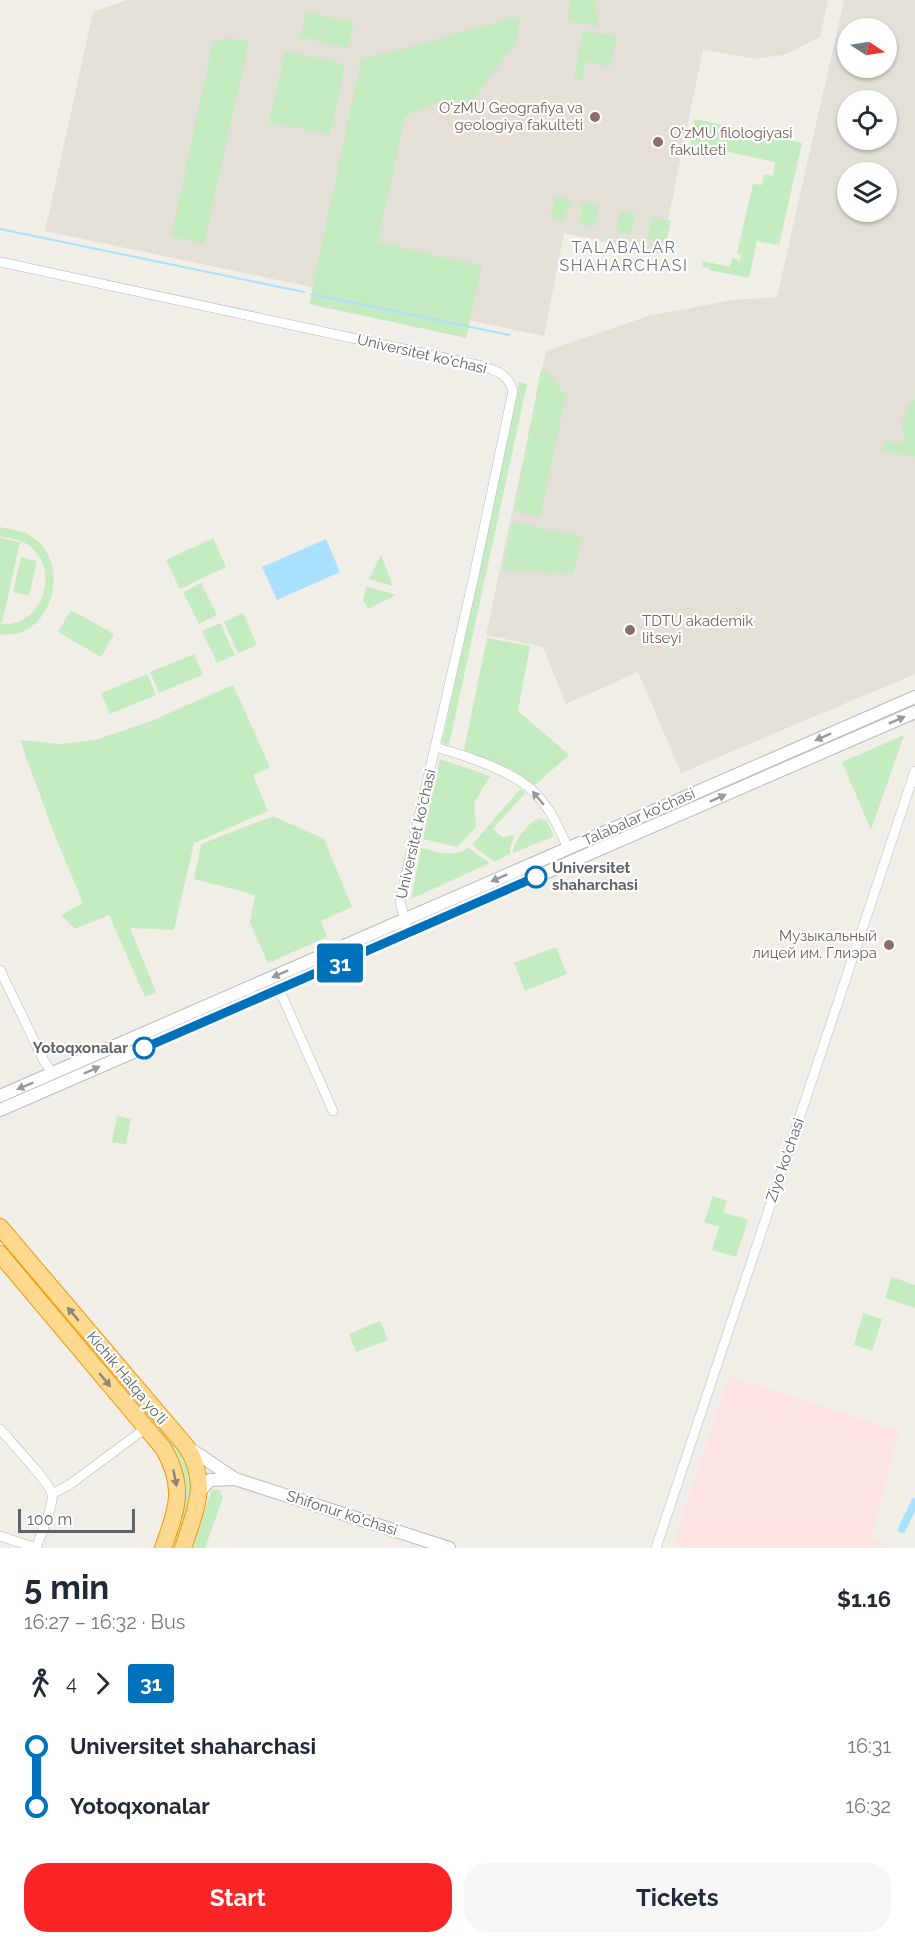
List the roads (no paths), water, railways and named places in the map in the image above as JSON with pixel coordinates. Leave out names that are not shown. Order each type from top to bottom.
[{"type":"highway","name":"Kichik Halqa yo'li","points":[[0,1227],[186,1446],[196,1466],[200,1492],[183,1548]]},
{"type":"highway","name":"Kichik Halqa yo'li","points":[[0,1254],[163,1448],[173,1466],[176,1478],[176,1510],[164,1548]]},
{"type":"highway","points":[[88,1359],[102,1348]]},
{"type":"main road","name":"Talabalar ko'chasi","points":[[0,1110],[170,1022],[915,697]]},
{"type":"main road","name":"Talabalar ko'chasi","points":[[0,1096],[55,1080],[175,1034],[915,712]]},
{"type":"main road","points":[[669,804],[675,817]]},
{"type":"main road","points":[[170,1022],[175,1034]]},
{"type":"main road","name":"Shifonur ko'chasi","points":[[186,1446],[235,1479],[449,1548]]},
{"type":"main road","name":"Shifonur ko'chasi","points":[[200,1492],[210,1480],[235,1479]]},
{"type":"street","name":"Universitet ko'chasi","points":[[0,262],[482,366],[506,376],[513,391],[474,576],[400,900],[408,933]]},
{"type":"street","name":"Universitet ko'chasi","points":[[435,747],[483,763],[525,784],[537,795],[551,815],[568,849]]},
{"type":"street","name":"Ziyo ko'chasi","points":[[656,1548],[915,771]]},
{"type":"street","points":[[0,970],[55,1080]]},
{"type":"street","points":[[279,989],[333,1111]]},
{"type":"street","points":[[52,1494],[69,1485],[146,1428]]},
{"type":"street","points":[[0,1429],[52,1494],[36,1548],[0,1536]]},
{"type":"water","points":[[326,539],[340,572],[277,600],[262,567]]},
{"type":"waterway","points":[[0,229],[304,292]]},
{"type":"waterway","points":[[311,294],[509,335]]},
{"type":"waterway","points":[[902,1529],[915,1502]]},
{"type":"place","name":"O'zMU Geografiya va geologiya fakulteti","points":[[595,117]]},
{"type":"place","name":"O'zMU filologiyasi fakulteti","points":[[658,142]]},
{"type":"place","name":"TDTU akademik litseyi","points":[[630,630]]},
{"type":"place","name":"Universitet shaharchasi","points":[[536,877]]},
{"type":"place","name":"Музыкальный лицей им. Глиэра","points":[[889,945]]},
{"type":"place","name":"Yotoqxonalar","points":[[144,1048]]},
{"type":"district","name":"TALABALAR SHAHARCHASI","points":[[624,256]]}]
